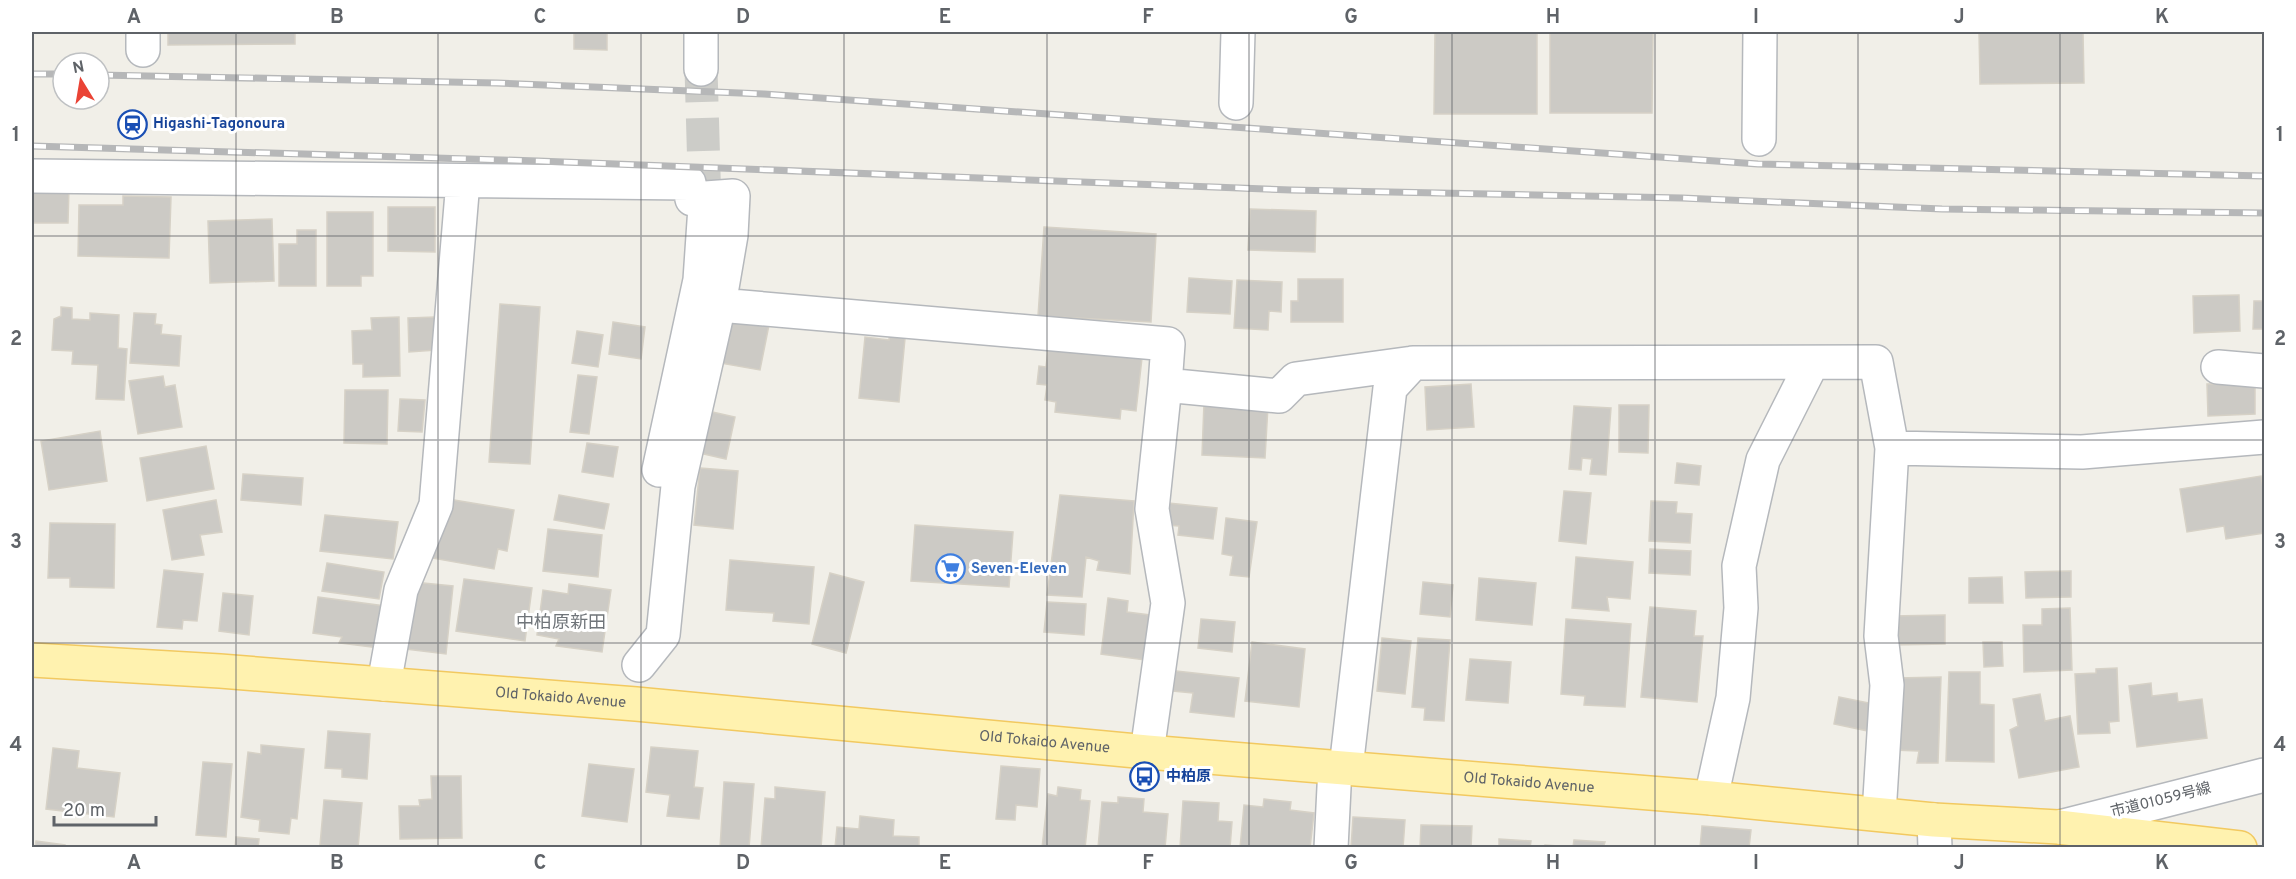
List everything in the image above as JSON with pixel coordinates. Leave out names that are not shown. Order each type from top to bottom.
[{"type":"main road","name":"Old Tokaido Avenue","points":[[32,660],[636,704],[1147,752],[1711,798],[1879,814],[1935,834],[2058,827],[2240,848]]},
{"type":"street","points":[[701,32],[701,69]]},
{"type":"street","points":[[1236,103],[1238,32]]},
{"type":"street","points":[[1759,139],[1760,32]]},
{"type":"street","points":[[32,176],[689,183],[692,199],[733,196],[731,235],[719,305],[678,486],[663,635],[639,665]]},
{"type":"street","points":[[384,684],[401,590],[436,505],[463,182]]},
{"type":"street","points":[[636,704],[648,545],[657,478],[700,280],[705,207]]},
{"type":"street","points":[[719,305],[1168,344],[1166,385],[1152,509],[1168,603],[1147,752]]},
{"type":"street","points":[[1166,385],[1279,396],[1296,379],[1413,363],[1876,362],[1892,448],[1881,636],[1887,685],[1879,814]]},
{"type":"street","points":[[1331,848],[1390,388],[1413,363]]},
{"type":"street","points":[[1711,798],[1733,698],[1740,609],[1739,566],[1763,460],[1812,363]]},
{"type":"street","points":[[2218,367],[2265,371]]},
{"type":"street","points":[[1892,448],[2082,452],[2265,437]]},
{"type":"street","name":"市道01059号線","points":[[2058,827],[2265,775]]},
{"type":"building","points":[[168,32],[295,32],[295,44],[168,45]]},
{"type":"building","points":[[574,32],[607,32],[607,50],[574,49]]},
{"type":"building","points":[[1435,32],[1537,32],[1537,114],[1434,114]]},
{"type":"building","points":[[1550,32],[1653,32],[1652,113],[1550,113]]},
{"type":"building","points":[[1979,32],[2083,32],[2084,83],[1980,84]]},
{"type":"building","points":[[32,187],[69,187],[68,223],[32,223]]},
{"type":"building","points":[[123,196],[171,197],[169,258],[78,256],[79,205],[123,205]]},
{"type":"building","points":[[388,207],[435,207],[435,252],[388,251]]},
{"type":"building","points":[[1250,209],[1316,211],[1315,252],[1248,250]]},
{"type":"building","points":[[327,212],[373,212],[373,276],[361,276],[361,286],[327,286]]},
{"type":"building","points":[[272,219],[274,281],[210,283],[208,221]]},
{"type":"building","points":[[1044,227],[1156,234],[1151,322],[1038,316]]},
{"type":"building","points":[[297,230],[316,230],[316,286],[279,286],[279,244],[297,244]]},
{"type":"building","points":[[1189,278],[1232,281],[1230,314],[1187,312]]},
{"type":"building","points":[[1298,279],[1343,279],[1343,322],[1291,322],[1291,301],[1298,301]]},
{"type":"building","points":[[1237,280],[1282,282],[1281,312],[1269,311],[1268,330],[1234,328]]},
{"type":"building","points":[[2239,295],[2240,331],[2194,333],[2193,296]]},
{"type":"building","points":[[2254,301],[2264,301],[2264,329],[2253,329]]},
{"type":"building","points":[[500,304],[540,307],[530,464],[489,462]]},
{"type":"building","points":[[61,307],[72,308],[72,319],[90,320],[90,313],[119,315],[118,348],[127,349],[124,400],[96,399],[98,365],[72,364],[73,351],[52,350],[54,319],[61,316]]},
{"type":"building","points":[[134,313],[156,314],[155,324],[162,325],[161,334],[181,336],[179,366],[130,363]]},
{"type":"building","points":[[399,317],[400,376],[363,377],[363,364],[353,364],[352,331],[372,330],[371,318]]},
{"type":"building","points":[[435,317],[436,350],[409,352],[408,318]]},
{"type":"building","points":[[728,317],[769,325],[760,370],[720,363]]},
{"type":"building","points":[[613,322],[645,327],[641,359],[609,354]]},
{"type":"building","points":[[890,327],[906,328],[899,402],[859,398],[865,337],[889,340]]},
{"type":"building","points":[[577,331],[603,335],[598,367],[572,363]]},
{"type":"building","points":[[1048,349],[1142,358],[1136,411],[1121,409],[1120,419],[1055,412],[1056,402],[1045,400],[1047,385],[1037,384],[1039,366],[1046,367]]},
{"type":"building","points":[[578,375],[597,377],[589,434],[570,432]]},
{"type":"building","points":[[163,376],[165,387],[175,385],[182,427],[138,434],[129,381]]},
{"type":"building","points":[[2255,383],[2255,414],[2208,416],[2207,384]]},
{"type":"building","points":[[1471,384],[1474,427],[1427,430],[1425,387]]},
{"type":"building","points":[[345,390],[388,390],[387,444],[344,443]]},
{"type":"building","points":[[400,399],[425,400],[422,432],[398,431]]},
{"type":"building","points":[[1204,403],[1268,406],[1265,458],[1202,455]]},
{"type":"building","points":[[1619,405],[1649,405],[1648,453],[1619,452]]},
{"type":"building","points":[[1574,406],[1611,408],[1606,475],[1590,474],[1592,459],[1582,458],[1581,470],[1569,469]]},
{"type":"building","points":[[708,411],[735,417],[726,459],[699,453]]},
{"type":"building","points":[[100,431],[107,481],[49,490],[41,441]]},
{"type":"building","points":[[587,443],[618,447],[613,477],[582,472]]},
{"type":"building","points":[[206,446],[214,489],[147,501],[140,458]]},
{"type":"building","points":[[1677,463],[1701,466],[1699,485],[1675,483]]},
{"type":"building","points":[[700,468],[738,471],[733,529],[694,525]]},
{"type":"building","points":[[243,474],[303,478],[301,505],[241,500]]},
{"type":"building","points":[[2261,476],[2264,494],[2264,533],[2226,539],[2224,526],[2187,532],[2180,489]]},
{"type":"building","points":[[1564,491],[1591,493],[1586,544],[1559,541]]},
{"type":"building","points":[[559,495],[609,504],[604,529],[554,520]]},
{"type":"building","points":[[1060,495],[1134,501],[1130,574],[1097,570],[1099,561],[1086,557],[1082,597],[1047,595]]},
{"type":"building","points":[[442,498],[514,510],[507,551],[498,549],[494,569],[432,558]]},
{"type":"building","points":[[216,500],[222,532],[200,535],[204,555],[172,560],[163,510]]},
{"type":"building","points":[[1651,501],[1677,502],[1676,513],[1692,514],[1690,543],[1649,541]]},
{"type":"building","points":[[1168,503],[1217,508],[1213,539],[1178,535],[1179,526],[1166,525]]},
{"type":"building","points":[[325,515],[398,522],[393,559],[320,551]]},
{"type":"building","points":[[1226,518],[1257,522],[1249,577],[1230,575],[1233,556],[1222,554]]},
{"type":"building","points":[[50,523],[115,524],[114,588],[70,587],[70,578],[48,578]]},
{"type":"building","points":[[915,525],[1013,532],[1009,587],[911,581]]},
{"type":"building","points":[[548,529],[602,535],[598,577],[543,571]]},
{"type":"building","points":[[1650,549],[1691,551],[1690,575],[1649,573]]},
{"type":"building","points":[[1576,557],[1633,562],[1630,599],[1607,597],[1609,611],[1572,608]]},
{"type":"building","points":[[730,560],[814,567],[809,624],[773,621],[774,613],[726,610]]},
{"type":"building","points":[[327,563],[384,572],[379,599],[322,591]]},
{"type":"building","points":[[164,570],[203,574],[197,621],[183,620],[182,629],[157,627]]},
{"type":"building","points":[[2071,571],[2071,597],[2026,598],[2025,572]]},
{"type":"building","points":[[830,573],[864,582],[846,653],[812,644]]},
{"type":"building","points":[[2002,577],[2003,603],[1969,603],[1969,578]]},
{"type":"building","points":[[1479,578],[1536,583],[1532,625],[1476,620]]},
{"type":"building","points":[[464,579],[532,588],[525,641],[456,631]]},
{"type":"building","points":[[413,582],[453,586],[446,654],[406,649]]},
{"type":"building","points":[[1423,582],[1453,585],[1450,617],[1420,614]]},
{"type":"building","points":[[569,584],[611,590],[602,652],[556,646],[559,639],[537,635],[543,590],[568,594]]},
{"type":"building","points":[[223,593],[253,596],[249,635],[219,631]]},
{"type":"building","points":[[318,597],[385,606],[379,648],[339,643],[342,637],[313,633]]},
{"type":"building","points":[[1108,598],[1128,601],[1127,612],[1150,615],[1145,660],[1101,654]]},
{"type":"building","points":[[1047,602],[1086,604],[1084,635],[1044,632]]},
{"type":"building","points":[[1650,607],[1696,611],[1694,636],[1703,636],[1697,702],[1641,697]]},
{"type":"building","points":[[2070,608],[2072,670],[2024,672],[2023,625],[2042,625],[2042,609]]},
{"type":"building","points":[[1945,615],[1945,644],[1893,645],[1892,616]]},
{"type":"building","points":[[1201,619],[1235,622],[1232,652],[1198,648]]},
{"type":"building","points":[[1566,619],[1631,624],[1625,707],[1584,705],[1585,696],[1561,694]]},
{"type":"building","points":[[1382,638],[1411,641],[1405,694],[1377,691]]},
{"type":"building","points":[[1418,638],[1450,640],[1444,721],[1424,720],[1425,708],[1412,707]]},
{"type":"building","points":[[1252,642],[1305,649],[1299,707],[1245,701]]},
{"type":"building","points":[[1983,642],[2002,642],[2003,666],[1984,667]]},
{"type":"building","points":[[1470,659],[1511,662],[1508,703],[1466,700]]},
{"type":"building","points":[[2117,668],[2119,721],[2109,722],[2110,733],[2078,734],[2075,674],[2096,673],[2096,669]]},
{"type":"building","points":[[1176,671],[1239,678],[1234,717],[1190,712],[1193,693],[1173,691]]},
{"type":"building","points":[[1949,672],[1980,672],[1980,704],[1994,705],[1994,762],[1946,761]]},
{"type":"building","points":[[1941,677],[1938,763],[1917,763],[1919,751],[1893,750],[1898,678]]},
{"type":"building","points":[[2151,683],[2152,696],[2177,693],[2178,702],[2202,699],[2207,738],[2137,747],[2129,686]]},
{"type":"building","points":[[2040,694],[2045,721],[2070,716],[2079,767],[2019,778],[2010,730],[2018,726],[2013,699]]},
{"type":"building","points":[[1839,697],[1874,704],[1868,731],[1834,724]]},
{"type":"building","points":[[328,731],[370,734],[367,779],[342,777],[342,769],[325,768]]},
{"type":"building","points":[[261,745],[304,749],[297,819],[291,818],[289,834],[259,831],[260,820],[241,817],[248,752],[261,754]]},
{"type":"building","points":[[651,747],[698,751],[694,787],[703,788],[699,819],[667,816],[670,795],[646,792]]},
{"type":"building","points":[[53,748],[79,751],[77,768],[120,773],[114,817],[46,809]]},
{"type":"building","points":[[203,762],[232,764],[226,837],[196,835]]},
{"type":"building","points":[[589,764],[634,769],[627,822],[582,816]]},
{"type":"building","points":[[1001,766],[1040,769],[1037,807],[1016,805],[1015,820],[996,819]]},
{"type":"building","points":[[431,776],[461,776],[462,838],[400,839],[399,806],[420,806],[419,800],[432,799]]},
{"type":"building","points":[[724,782],[754,784],[749,848],[720,848]]},
{"type":"building","points":[[775,787],[825,792],[821,848],[761,848],[765,798],[775,799]]},
{"type":"building","points":[[1058,787],[1081,790],[1080,800],[1090,801],[1085,848],[1042,848],[1048,794],[1057,796]]},
{"type":"building","points":[[1118,797],[1144,799],[1143,812],[1168,814],[1165,848],[1098,848],[1102,802],[1118,803]]},
{"type":"building","points":[[1264,799],[1291,802],[1290,810],[1314,813],[1310,848],[1240,848],[1244,805],[1263,807]]},
{"type":"building","points":[[324,800],[362,803],[358,848],[320,845]]},
{"type":"building","points":[[1183,801],[1219,803],[1218,821],[1232,822],[1230,848],[1180,848]]},
{"type":"building","points":[[860,816],[894,820],[893,836],[919,837],[919,848],[835,848],[837,827],[859,829]]},
{"type":"building","points":[[1353,817],[1405,820],[1403,848],[1351,848]]},
{"type":"building","points":[[1421,825],[1472,826],[1471,848],[1420,848]]},
{"type":"building","points":[[1702,826],[1751,830],[1749,848],[1700,848]]},
{"type":"building","points":[[236,837],[259,839],[258,848],[235,848]]},
{"type":"building","points":[[1499,839],[1531,841],[1530,848],[1499,848]]},
{"type":"building","points":[[1574,840],[1605,842],[1603,848],[1545,848],[1545,845],[1573,847]]},
{"type":"building","points":[[36,841],[65,845],[65,848],[35,848]]},
{"type":"tunnel","points":[[701,69],[705,207]]},
{"type":"railway","points":[[32,74],[51,74]]},
{"type":"railway","points":[[111,75],[497,83],[764,94],[1758,164],[2264,176]]},
{"type":"railway","points":[[32,146],[538,161],[1291,190],[1682,198],[1942,209],[2264,213]]},
{"type":"place","name":"Higashi-Tagonoura","points":[[132,124]]},
{"type":"place","name":"Seven-Eleven","points":[[950,569]]},
{"type":"place","name":"中柏原","points":[[1145,777]]},
{"type":"district","name":"中柏原新田","points":[[561,623]]}]
